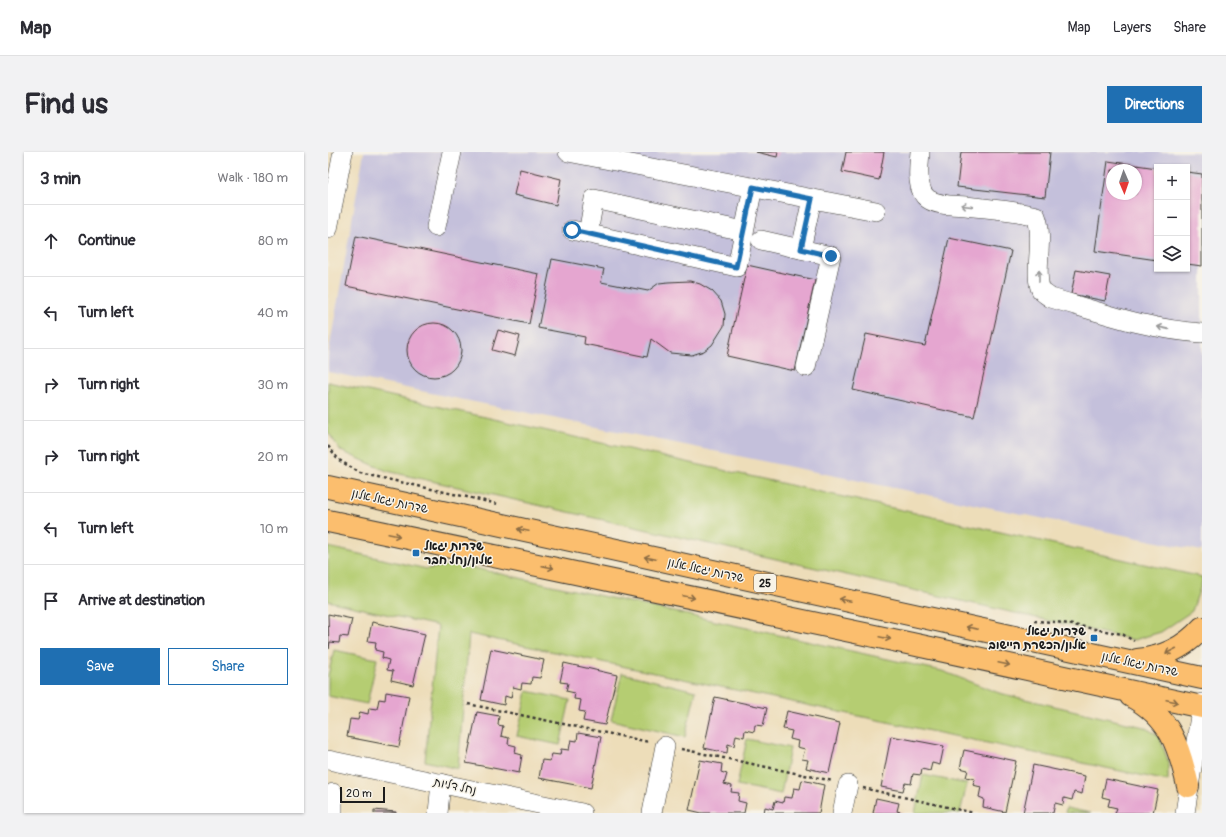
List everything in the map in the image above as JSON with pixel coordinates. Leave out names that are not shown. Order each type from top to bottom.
[{"type":"highway","points":[[328,472],[343,483],[379,498]]},
{"type":"highway","name":"שדרות יגאל אלון","points":[[328,487],[1202,678]]},
{"type":"highway","points":[[328,521],[1202,706]]},
{"type":"highway","points":[[328,529],[361,528]]},
{"type":"highway","points":[[1121,660],[1138,660],[1166,654],[1186,643],[1202,628]]},
{"type":"highway","points":[[1114,688],[1144,704],[1162,721],[1179,750],[1188,786]]},
{"type":"street","points":[[328,229],[343,152]]},
{"type":"street","points":[[436,228],[452,152]]},
{"type":"street","points":[[920,152],[919,180],[921,189],[927,198],[943,204],[1022,212],[1036,216],[1040,226],[1039,281],[1041,291],[1051,298],[1124,319],[1178,332],[1202,333]]},
{"type":"street","points":[[575,153],[876,211]]},
{"type":"street","points":[[744,231],[594,199],[580,232],[736,267],[744,231],[753,187]]},
{"type":"street","points":[[801,249],[812,199]]},
{"type":"street","points":[[761,240],[831,256],[806,367]]},
{"type":"street","points":[[1185,813],[1188,786],[1202,706]]},
{"type":"street","points":[[652,813],[665,746]]},
{"type":"street","name":"נחל דליות","points":[[328,760],[582,813]]},
{"type":"street","points":[[438,813],[440,783]]},
{"type":"street","points":[[842,813],[848,785]]},
{"type":"street","points":[[333,793],[333,813]]},
{"type":"path","points":[[328,446],[339,460],[360,472],[506,506]]},
{"type":"path","points":[[1033,622],[1057,622],[1122,634],[1132,641],[1139,642]]},
{"type":"path","points":[[468,704],[974,813]]},
{"type":"shaded area","points":[[364,152],[1202,152],[1202,551],[328,372],[328,356]]},
{"type":"green space","points":[[328,382],[1202,577],[1202,582],[1192,611],[1161,632],[1134,640],[387,471],[341,451],[328,432]]},
{"type":"green space","points":[[328,547],[427,569],[456,564],[942,671],[999,693],[1144,727],[1159,736],[1168,761],[1168,781],[469,634],[458,769],[425,761],[438,626],[328,601]]},
{"type":"green space","points":[[334,650],[377,659],[367,704],[328,696],[328,676]]},
{"type":"green space","points":[[622,673],[696,691],[685,737],[611,720]]},
{"type":"green space","points":[[527,691],[570,700],[560,745],[517,736]]},
{"type":"green space","points":[[747,739],[790,748],[781,794],[737,785]]},
{"type":"green space","points":[[923,775],[967,784],[960,813],[915,813]]},
{"type":"green space","points":[[1066,808],[1091,813],[1065,813]]},
{"type":"building","points":[[756,152],[778,152],[777,157]]},
{"type":"building","points":[[846,152],[884,152],[879,180],[842,172]]},
{"type":"building","points":[[961,152],[1050,152],[1045,197],[957,187]]},
{"type":"building","points":[[1108,161],[1129,164],[1108,164]]},
{"type":"building","points":[[1142,166],[1154,168],[1154,260],[1095,251],[1106,175],[1106,200],[1142,200]]},
{"type":"building","points":[[520,169],[561,179],[556,205],[514,195]]},
{"type":"building","points":[[1190,172],[1202,174],[1202,266],[1190,264]]},
{"type":"building","points":[[356,236],[539,274],[529,324],[346,286]]},
{"type":"building","points":[[949,238],[1011,251],[974,417],[853,390],[866,334],[925,346]]},
{"type":"building","points":[[552,259],[604,269],[601,282],[648,291],[659,283],[690,281],[700,284],[712,291],[721,301],[725,314],[724,326],[712,345],[704,351],[692,355],[670,353],[651,339],[647,357],[584,344],[585,337],[538,328]]},
{"type":"building","points":[[747,265],[815,280],[795,371],[727,356]]},
{"type":"building","points":[[1076,270],[1110,276],[1105,301],[1071,294]]},
{"type":"building","points":[[434,323],[444,325],[453,331],[459,340],[461,350],[459,360],[453,369],[444,375],[434,377],[424,375],[415,369],[409,360],[407,350],[409,340],[415,331],[424,325]]},
{"type":"building","points":[[498,330],[520,336],[515,356],[492,350]]},
{"type":"building","points":[[328,614],[352,619],[348,637],[340,636],[339,643],[330,642],[329,649]]},
{"type":"building","points":[[372,622],[425,634],[413,685],[391,680],[393,671],[387,670],[389,660],[382,658],[383,652],[375,650],[376,642],[368,641]]},
{"type":"building","points":[[491,649],[544,660],[540,678],[532,677],[531,684],[522,683],[521,689],[513,687],[511,698],[505,696],[504,705],[481,700]]},
{"type":"building","points":[[564,663],[617,675],[605,725],[583,721],[585,712],[579,711],[581,700],[574,699],[575,693],[566,691],[568,683],[560,682]]},
{"type":"building","points":[[386,692],[409,696],[399,747],[347,737],[350,719],[358,720],[360,712],[368,714],[369,708],[377,709],[379,699],[385,700]]},
{"type":"building","points":[[715,697],[767,708],[763,726],[755,725],[754,732],[745,730],[744,737],[736,735],[734,746],[728,744],[727,753],[704,748]]},
{"type":"building","points":[[787,711],[840,723],[829,773],[806,768],[808,760],[802,759],[805,749],[797,747],[798,741],[790,739],[792,731],[783,729]]},
{"type":"building","points":[[477,712],[499,716],[498,725],[503,726],[501,736],[509,738],[508,744],[516,746],[515,753],[522,755],[519,773],[466,763]]},
{"type":"building","points":[[578,733],[601,737],[591,788],[539,778],[542,760],[550,761],[552,754],[560,755],[561,749],[569,750],[571,740],[577,741]]},
{"type":"building","points":[[891,736],[944,746],[940,765],[932,763],[930,771],[922,769],[921,775],[913,774],[911,784],[905,783],[903,791],[881,787]]},
{"type":"building","points":[[964,750],[1016,761],[1005,812],[983,807],[984,799],[979,797],[981,787],[973,785],[975,779],[966,777],[968,770],[960,768]]},
{"type":"building","points":[[700,760],[722,764],[721,772],[727,774],[724,784],[732,786],[731,792],[739,793],[738,801],[746,803],[744,813],[702,813],[689,810]]},
{"type":"building","points":[[1033,765],[1085,776],[1082,794],[1074,792],[1072,800],[1064,798],[1063,805],[1055,803],[1053,813],[1023,813]]},
{"type":"building","points":[[1106,779],[1158,790],[1153,813],[1115,813],[1117,808],[1108,806],[1110,799],[1102,797]]},
{"type":"building","points":[[802,780],[824,785],[819,813],[764,813],[765,807],[773,809],[775,801],[783,803],[784,797],[792,798],[794,788],[800,789]]},
{"type":"building","points":[[876,798],[899,803],[897,811],[904,813],[873,813]]},
{"type":"building","points":[[374,810],[396,812],[396,813],[374,813]]},
{"type":"place","name":"שדרות יגאל אלון/נחל חבר","points":[[416,553]]},
{"type":"place","name":"שדרות יגאל אלון/הכשרת היישוב","points":[[1094,638]]},
{"type":"route","points":[[572,230],[736,267],[753,187],[812,199],[801,249],[831,256]]}]
